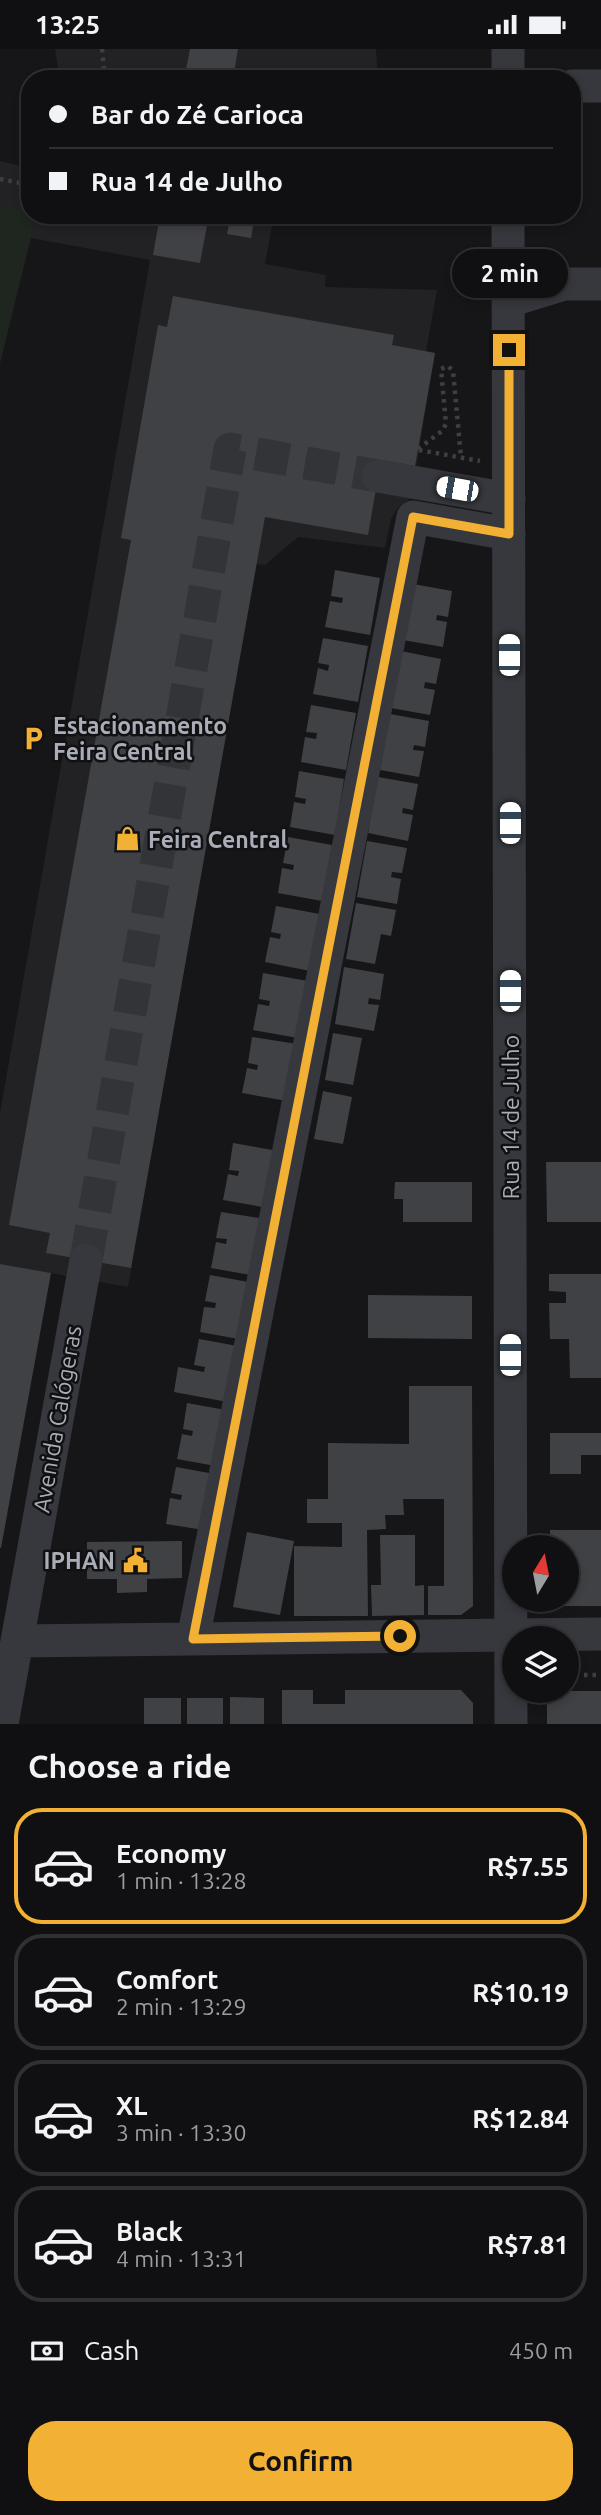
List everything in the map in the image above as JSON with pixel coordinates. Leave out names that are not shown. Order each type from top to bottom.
[{"type":"street","points":[[508,49],[508,70]]},
{"type":"street","points":[[581,86],[601,86]]},
{"type":"street","name":"Rua 14 de Julho","points":[[508,224],[511,1626]]},
{"type":"street","points":[[509,300],[564,284],[601,284]]},
{"type":"street","points":[[379,476],[509,499]]},
{"type":"street","points":[[193,1639],[413,517],[509,534]]},
{"type":"street","name":"Avenida Calógeras","points":[[2,1724],[85,1270]]},
{"type":"street","points":[[579,1634],[601,1634]]},
{"type":"street","points":[[17,1641],[502,1635]]},
{"type":"street","name":"Rua 14 de Julho","points":[[511,1703],[511,1724]]},
{"type":"path","points":[[102,49],[105,70]]},
{"type":"path","points":[[0,179],[21,183]]},
{"type":"path","points":[[461,457],[453,371],[448,366],[441,369],[446,424],[442,431],[418,449],[480,461]]},
{"type":"path","points":[[579,1675],[601,1675]]},
{"type":"shaded area","points":[[55,49],[376,49],[377,70],[58,70]]},
{"type":"shaded area","name":"Feira Central","points":[[0,161],[21,166],[21,224],[272,224],[265,264],[326,275],[325,287],[437,290],[426,351],[435,353],[411,498],[397,509],[391,519],[385,548],[298,537],[265,565],[256,564],[128,1287],[0,1264],[0,1113],[150,260],[31,238],[0,363]]},
{"type":"shaded area","points":[[0,204],[21,210],[21,224],[34,224],[0,363]]},
{"type":"building","points":[[190,49],[238,49],[234,70],[186,70]]},
{"type":"building","points":[[158,224],[207,224],[200,263],[153,255]]},
{"type":"building","points":[[229,224],[253,224],[251,238],[227,234]]},
{"type":"building","name":"Feira Central","points":[[173,296],[394,335],[392,345],[435,353],[415,466],[381,460],[368,535],[265,517],[131,1268],[46,1253],[50,1233],[9,1225],[131,540],[121,538],[158,325],[167,327]]},
{"type":"building","points":[[335,570],[380,578],[370,635],[325,627],[330,601],[342,603],[343,598],[331,596]]},
{"type":"building","points":[[413,584],[452,591],[448,617],[437,615],[436,620],[447,622],[443,647],[403,640]]},
{"type":"building","points":[[323,638],[368,646],[358,702],[313,694],[318,668],[328,671],[329,665],[318,663]]},
{"type":"building","points":[[401,651],[441,659],[436,684],[425,682],[424,688],[435,690],[430,715],[391,708]]},
{"type":"building","points":[[311,705],[356,713],[346,770],[301,762],[305,737],[316,739],[317,733],[306,732]]},
{"type":"building","points":[[390,714],[429,721],[425,747],[414,745],[413,750],[424,751],[419,777],[380,770]]},
{"type":"building","points":[[299,771],[344,779],[335,835],[290,827],[294,802],[305,804],[306,799],[295,797]]},
{"type":"building","points":[[378,777],[418,784],[413,810],[403,808],[402,813],[413,815],[408,841],[368,833]]},
{"type":"building","points":[[288,837],[332,845],[322,901],[278,893],[282,868],[293,870],[294,865],[283,863]]},
{"type":"building","points":[[367,841],[407,848],[402,873],[392,872],[391,877],[401,879],[397,904],[357,897]]},
{"type":"building","points":[[356,903],[396,910],[391,936],[381,934],[375,964],[346,959]]},
{"type":"building","points":[[276,906],[320,914],[310,971],[265,962],[270,937],[280,939],[281,934],[271,932]]},
{"type":"building","points":[[344,967],[384,974],[380,1000],[369,998],[368,1004],[379,1005],[374,1031],[335,1024]]},
{"type":"building","points":[[263,973],[308,981],[298,1038],[253,1030],[258,1004],[269,1006],[270,1001],[259,999]]},
{"type":"building","points":[[333,1033],[362,1038],[353,1085],[325,1080]]},
{"type":"building","points":[[252,1037],[297,1044],[287,1101],[242,1093],[247,1068],[257,1070],[258,1065],[248,1063]]},
{"type":"building","points":[[323,1091],[352,1097],[343,1144],[314,1139]]},
{"type":"building","points":[[233,1143],[278,1151],[268,1208],[223,1200],[228,1174],[238,1176],[239,1171],[229,1170]]},
{"type":"building","points":[[546,1162],[601,1162],[601,1222],[547,1222]]},
{"type":"building","points":[[395,1182],[472,1182],[472,1222],[403,1222],[403,1199],[394,1199]]},
{"type":"building","points":[[221,1212],[266,1219],[256,1276],[211,1268],[216,1242],[226,1244],[227,1239],[216,1238]]},
{"type":"building","points":[[0,1264],[51,1273],[1,1548],[0,1548]]},
{"type":"building","points":[[549,1274],[601,1274],[601,1378],[570,1378],[569,1339],[550,1339],[549,1303],[566,1303],[566,1292],[549,1291]]},
{"type":"building","points":[[210,1275],[254,1283],[244,1340],[200,1332],[204,1307],[215,1308],[216,1303],[205,1301]]},
{"type":"building","points":[[368,1295],[472,1296],[472,1339],[368,1338]]},
{"type":"building","points":[[199,1339],[243,1347],[233,1403],[174,1392],[178,1367],[204,1372],[205,1367],[194,1365]]},
{"type":"building","points":[[409,1386],[472,1386],[473,1606],[461,1615],[428,1615],[428,1586],[444,1586],[444,1499],[403,1499],[404,1515],[385,1515],[386,1529],[367,1530],[368,1616],[294,1616],[294,1546],[342,1547],[342,1523],[307,1523],[307,1499],[328,1499],[328,1443],[409,1444]]},
{"type":"building","points":[[187,1403],[231,1411],[221,1467],[177,1459],[182,1434],[192,1436],[193,1431],[183,1429]]},
{"type":"building","points":[[550,1433],[601,1433],[601,1455],[581,1455],[581,1474],[550,1474]]},
{"type":"building","points":[[176,1467],[220,1475],[210,1531],[166,1524],[170,1498],[181,1500],[182,1495],[171,1493]]},
{"type":"building","points":[[550,1530],[601,1530],[601,1606],[579,1606],[579,1535],[550,1535]]},
{"type":"building","points":[[247,1532],[294,1541],[280,1615],[233,1607]]},
{"type":"building","points":[[380,1535],[415,1535],[415,1586],[424,1585],[424,1615],[372,1616],[371,1585],[381,1585]]},
{"type":"building","name":"IPHAN","points":[[182,1541],[182,1578],[147,1579],[147,1592],[117,1593],[117,1579],[87,1579],[87,1542]]},
{"type":"building","points":[[282,1690],[313,1690],[313,1704],[345,1704],[345,1690],[461,1690],[473,1703],[473,1724],[282,1724]]},
{"type":"building","points":[[579,1691],[601,1691],[601,1724],[547,1724],[547,1703],[579,1703]]},
{"type":"building","points":[[230,1697],[264,1698],[264,1724],[230,1724]]},
{"type":"building","points":[[144,1698],[181,1698],[181,1724],[144,1724]]},
{"type":"building","points":[[187,1698],[223,1698],[223,1724],[187,1724]]},
{"type":"tunnel","points":[[86,1260],[230,449],[378,476]]},
{"type":"place","name":"Estacionamento Feira Central","points":[[33,738]]},
{"type":"place","name":"Feira Central","points":[[128,839]]},
{"type":"place","name":"IPHAN","points":[[135,1560]]},
{"type":"route","points":[[400,1636],[193,1639],[413,517],[509,534],[509,350]]}]
